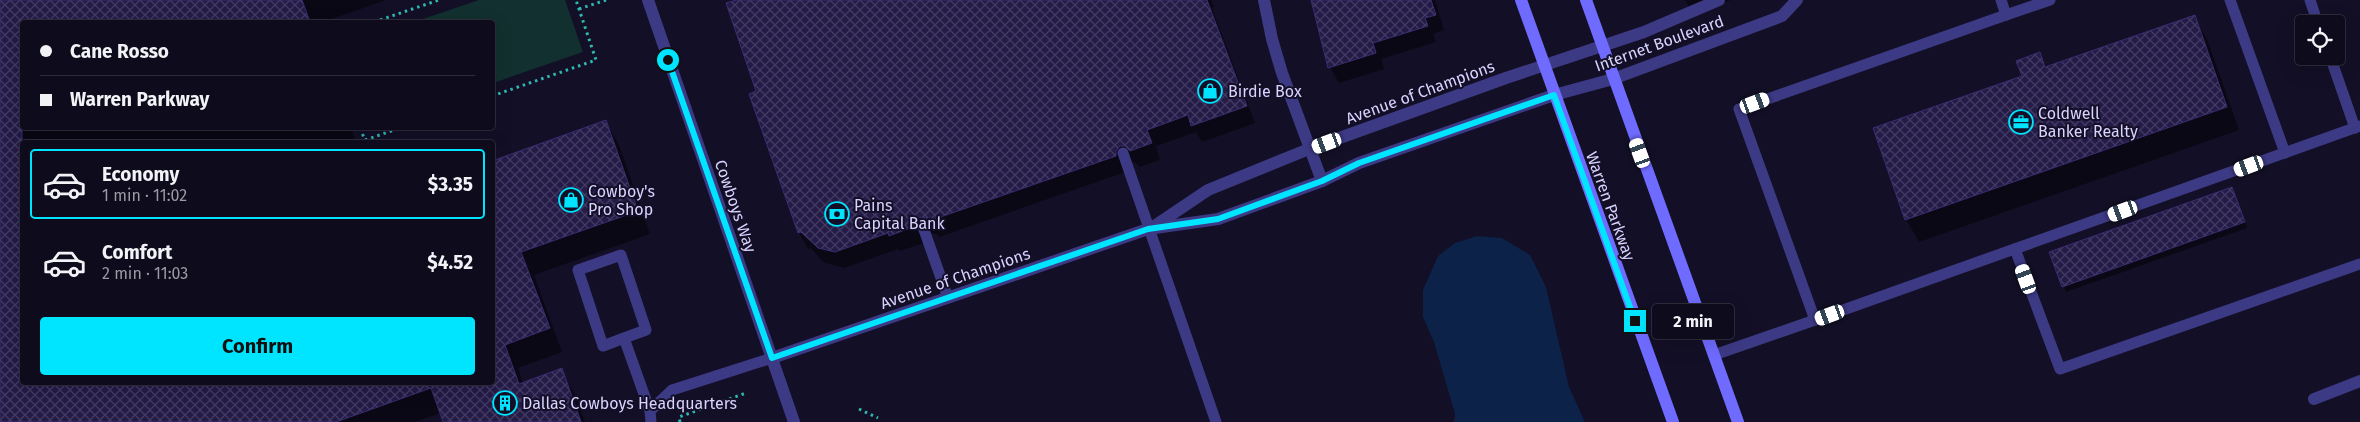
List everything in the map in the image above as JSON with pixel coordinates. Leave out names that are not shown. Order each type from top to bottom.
[{"type":"main road","name":"Warren Parkway","points":[[1520,0],[1673,422]]},
{"type":"main road","points":[[1586,0],[1738,422]]},
{"type":"street","name":"Cowboys Way","points":[[648,0],[794,422]]},
{"type":"street","points":[[1264,0],[1274,48],[1322,181]]},
{"type":"street","name":"Internet Boulevard","points":[[1544,66],[1644,32],[1719,0]]},
{"type":"street","name":"Internet Boulevard","points":[[1554,95],[1613,79],[1782,16],[1797,0]]},
{"type":"street","name":"Avenue of Champions","points":[[1148,229],[1208,190],[1309,149],[1544,66]]},
{"type":"street","name":"Avenue of Champions","points":[[772,358],[1148,229],[1218,219],[1322,181],[1359,163],[1554,95]]},
{"type":"street","points":[[2314,399],[2360,381]]},
{"type":"lane","points":[[2001,0],[2006,15]]},
{"type":"lane","points":[[1815,320],[1739,109],[2050,0]]},
{"type":"lane","points":[[2230,0],[2285,153]]},
{"type":"lane","points":[[2310,0],[2315,15]]},
{"type":"lane","points":[[1714,355],[2357,127],[2333,65]]},
{"type":"lane","points":[[1123,154],[1216,422]]},
{"type":"lane","points":[[922,224],[948,298]]},
{"type":"lane","points":[[2015,249],[2060,369],[2360,264]]},
{"type":"lane","points":[[621,255],[646,330],[624,338],[603,346],[578,270],[621,255]]},
{"type":"lane","points":[[624,338],[650,417]]},
{"type":"lane","points":[[650,417],[672,390],[772,358]]},
{"type":"path","points":[[380,20],[439,0]]},
{"type":"path","points":[[495,95],[596,60],[576,0]]},
{"type":"path","points":[[579,9],[606,0]]},
{"type":"path","points":[[365,140],[394,130]]},
{"type":"path","points":[[680,422],[679,417],[746,394]]},
{"type":"path","points":[[859,409],[878,418]]},
{"type":"green space","points":[[479,0],[565,0],[583,52],[495,82],[495,20],[420,20]]},
{"type":"water","points":[[1477,236],[1502,238],[1530,255],[1546,287],[1569,387],[1585,422],[1454,422],[1455,414],[1434,342],[1423,317],[1423,290],[1438,256],[1455,243]]},
{"type":"building","points":[[0,0],[302,0],[309,20],[20,20],[20,130],[22,130],[22,140],[20,140],[20,385],[495,385],[495,160],[606,120],[638,211],[521,252],[550,328],[505,345],[519,384],[562,368],[581,422],[443,422],[431,388],[336,422],[0,422]]},
{"type":"building","points":[[736,0],[1207,0],[1247,106],[1191,126],[1188,115],[1147,130],[1152,143],[1130,151],[1125,146],[1120,146],[1116,151],[1116,156],[929,221],[926,218],[920,217],[916,220],[915,226],[889,236],[888,233],[835,252],[818,248],[801,232],[798,233],[749,94],[756,91],[726,3]]},
{"type":"building","points":[[1311,0],[1431,0],[1436,15],[1425,18],[1428,26],[1373,43],[1376,53],[1328,68]]},
{"type":"building","points":[[2195,15],[2227,107],[1905,220],[1873,128],[2022,76],[2016,61],[2040,52],[2045,67]]},
{"type":"building","points":[[2232,187],[2245,222],[2062,287],[2049,252]]},
{"type":"place","name":"Birdie Box","points":[[1210,91]]},
{"type":"place","name":"Coldwell Banker Realty","points":[[2021,122]]},
{"type":"place","name":"Cowboy's Pro Shop","points":[[571,200]]},
{"type":"place","name":"Pains Capital Bank","points":[[837,214]]},
{"type":"place","name":"Dallas Cowboys Headquarters","points":[[505,403]]},
{"type":"route","points":[[668,60],[772,358],[1148,229],[1218,219],[1322,181],[1359,163],[1554,95],[1635,321]]}]
